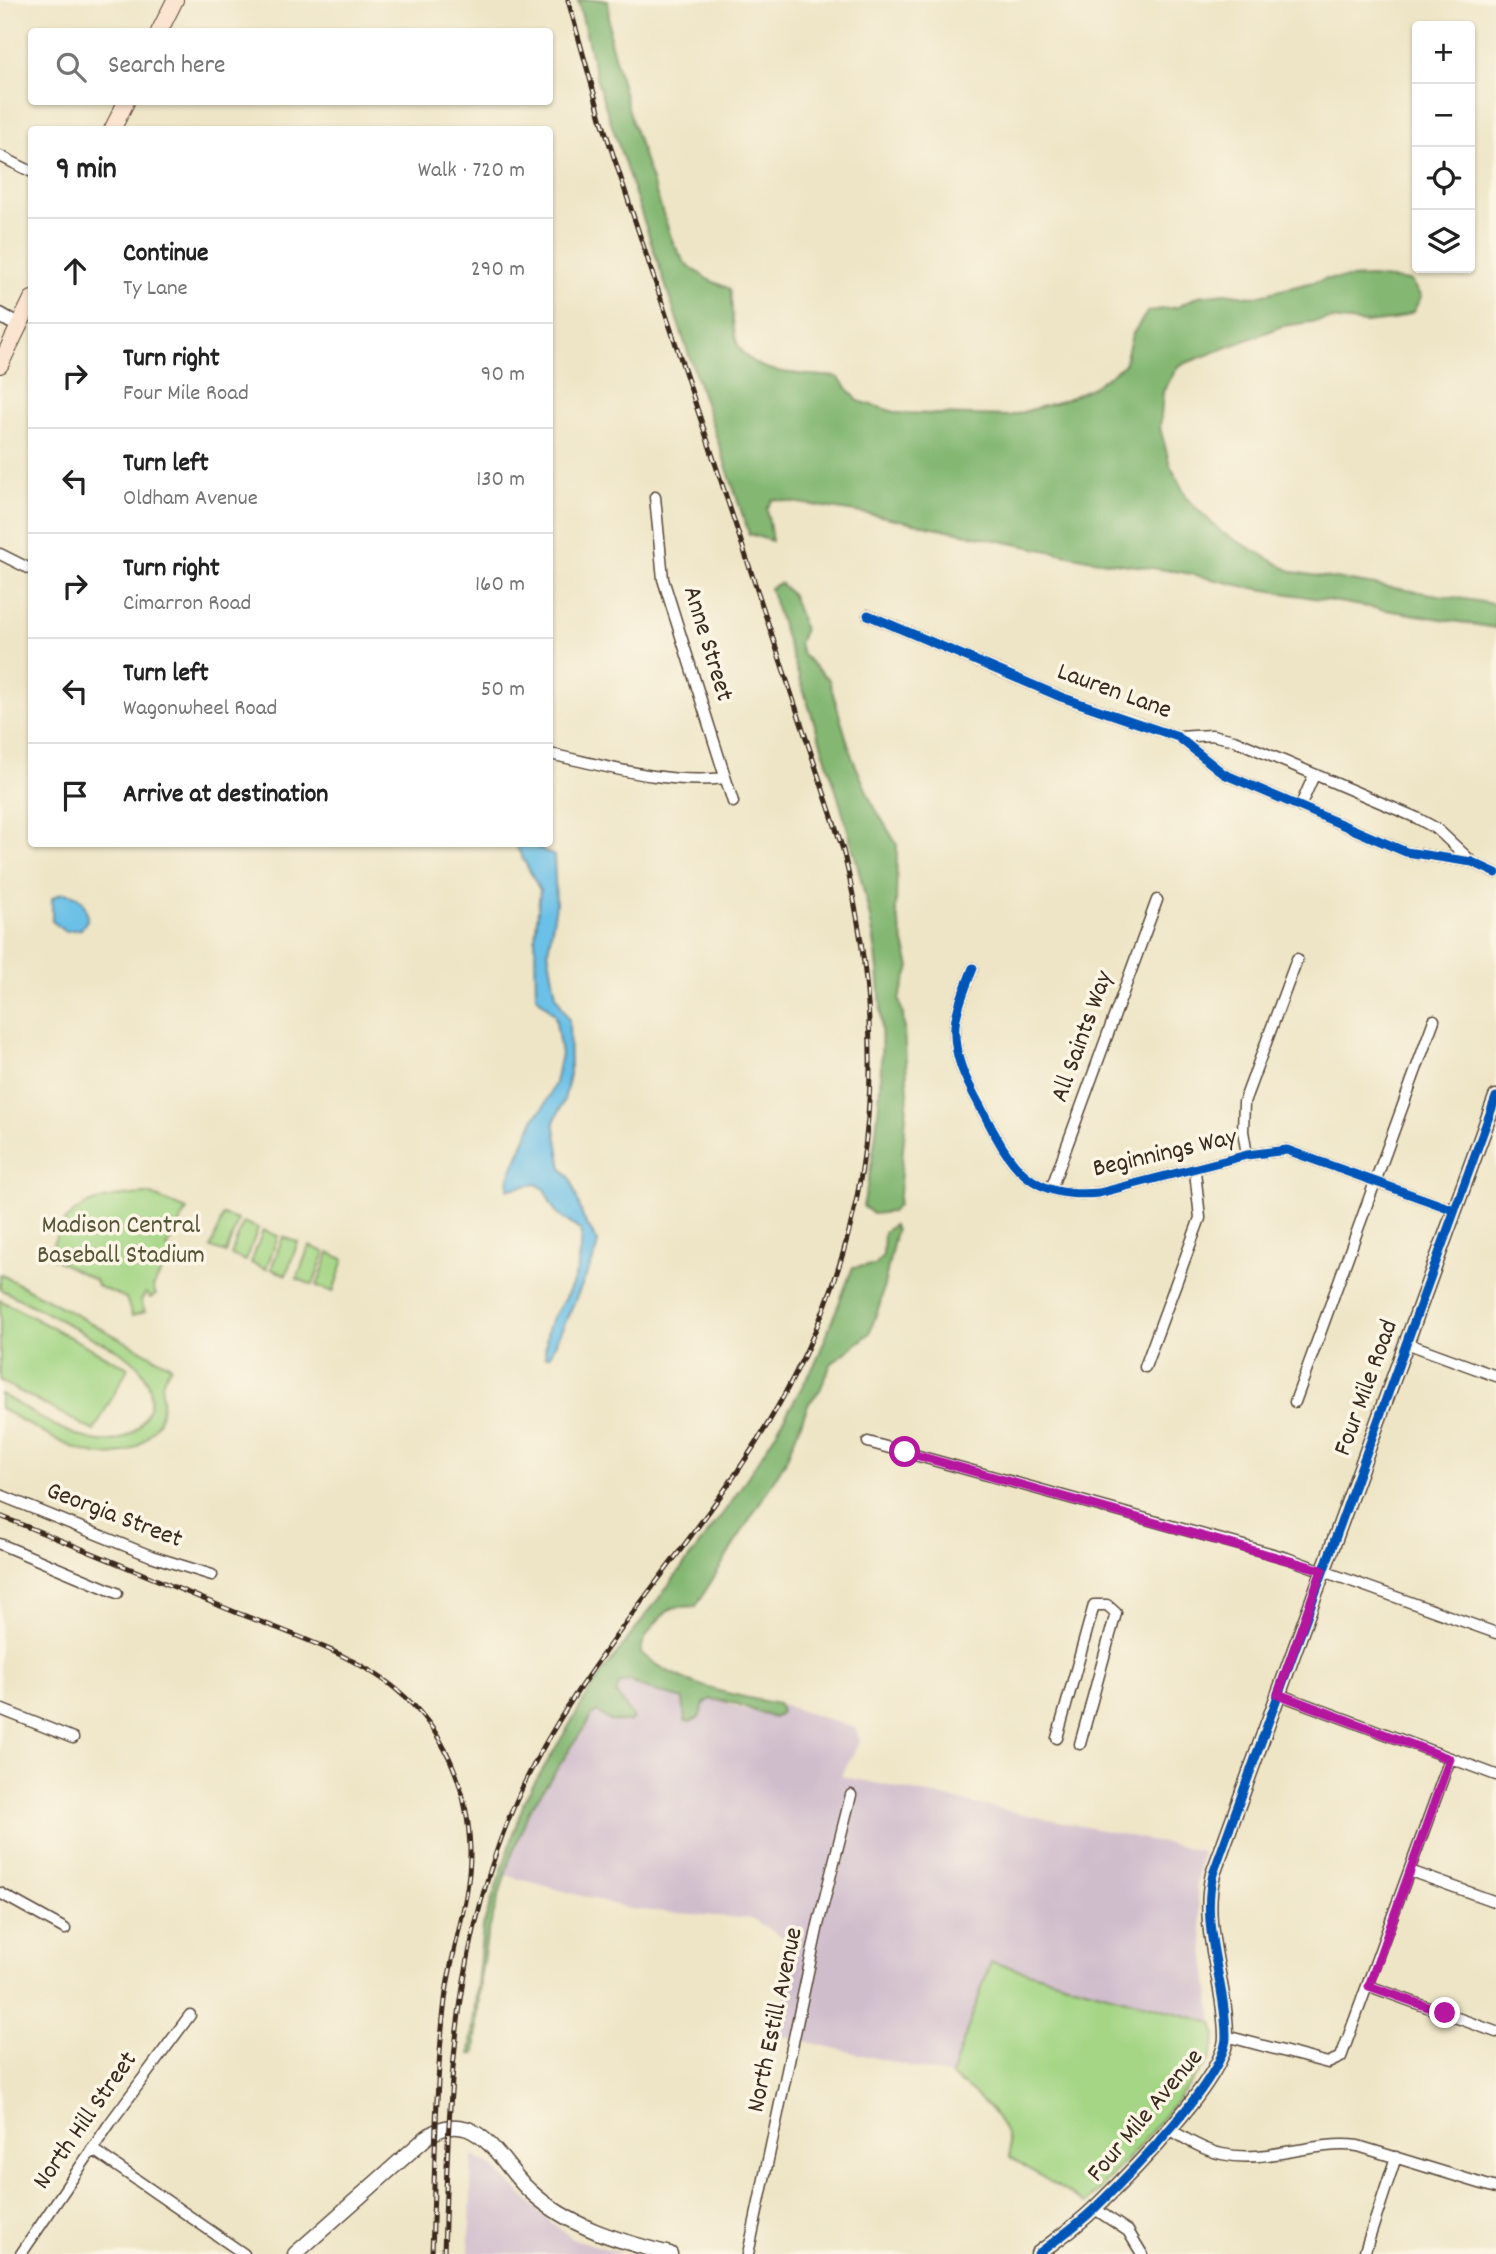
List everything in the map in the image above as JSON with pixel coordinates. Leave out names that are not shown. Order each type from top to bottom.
[{"type":"main road","points":[[161,28],[175,0]]},
{"type":"main road","points":[[114,126],[124,105]]},
{"type":"main road","points":[[0,365],[5,340],[18,325],[28,306]]},
{"type":"street","points":[[0,156],[28,170]]},
{"type":"street","points":[[0,315],[18,325]]},
{"type":"street","name":"Anne Street","points":[[655,497],[663,579],[733,802]]},
{"type":"street","points":[[0,554],[28,567]]},
{"type":"street","name":"Lauren Lane","points":[[868,615],[1061,697],[1178,737],[1224,774],[1406,852],[1472,862],[1496,873]]},
{"type":"street","name":"Lauren Lane","points":[[1178,737],[1212,735],[1234,740],[1417,818],[1437,829],[1472,862]]},
{"type":"street","points":[[553,755],[665,777],[704,780],[725,778]]},
{"type":"street","points":[[1300,807],[1314,775]]},
{"type":"street","name":"All Saints Way","points":[[1051,1189],[1157,900]]},
{"type":"street","points":[[1247,1155],[1243,1131],[1244,1102],[1297,959]]},
{"type":"street","name":"Beginnings Way","points":[[973,968],[955,1024],[960,1070],[1010,1162],[1051,1189],[1067,1194],[1099,1193],[1195,1171],[1247,1155],[1287,1150],[1454,1210]]},
{"type":"street","points":[[1295,1402],[1434,1020]]},
{"type":"street","name":"Four Mile Road","points":[[1278,1694],[1496,1097]]},
{"type":"street","points":[[1145,1367],[1200,1218],[1195,1171]]},
{"type":"street","points":[[1406,1343],[1496,1376]]},
{"type":"street","points":[[868,1442],[1322,1570],[1496,1633]]},
{"type":"street","name":"Georgia Street","points":[[0,1495],[151,1556],[212,1575]]},
{"type":"street","points":[[0,1559],[3,1545],[117,1592]]},
{"type":"street","points":[[1057,1738],[1094,1605],[1107,1605],[1116,1612],[1080,1744]]},
{"type":"street","points":[[1278,1694],[1496,1775]]},
{"type":"street","name":"Four Mile Avenue","points":[[1038,2254],[1095,2209],[1168,2128],[1217,2069],[1222,2058],[1226,2036],[1208,1914],[1208,1892],[1219,1854],[1278,1694]]},
{"type":"street","points":[[0,1709],[73,1738]]},
{"type":"street","points":[[1226,2036],[1321,2062],[1335,2062],[1345,2050],[1450,1759]]},
{"type":"street","name":"North Estill Avenue","points":[[748,2254],[818,1925],[851,1795]]},
{"type":"street","points":[[1409,1871],[1496,1902]]},
{"type":"street","points":[[0,1893],[65,1929]]},
{"type":"street","points":[[1369,1986],[1496,2032]]},
{"type":"street","name":"North Hill Street","points":[[21,2254],[92,2149],[190,2015]]},
{"type":"street","points":[[295,2254],[436,2130],[459,2127],[484,2140],[529,2190],[564,2216],[604,2234],[670,2254]]},
{"type":"street","points":[[1168,2128],[1210,2151],[1229,2156],[1347,2144],[1496,2188]]},
{"type":"street","points":[[92,2149],[244,2254]]},
{"type":"street","points":[[1364,2254],[1396,2157]]},
{"type":"street","points":[[1095,2209],[1128,2231],[1142,2254]]},
{"type":"shaded area","points":[[630,1681],[641,1687],[683,1699],[685,1720],[699,1718],[704,1704],[711,1699],[774,1718],[781,1712],[779,1704],[855,1728],[860,1741],[841,1776],[1202,1851],[1196,1883],[1213,2023],[991,1963],[951,2076],[775,2034],[797,1946],[752,1919],[630,1909],[505,1875],[529,1811],[591,1716],[598,1712],[634,1719],[616,1693],[619,1684]]},
{"type":"shaded area","points":[[472,2155],[493,2167],[552,2223],[574,2239],[623,2254],[469,2254]]},
{"type":"green space","points":[[578,0],[608,0],[610,41],[632,122],[673,243],[685,263],[707,279],[730,289],[736,339],[742,352],[752,361],[779,372],[838,377],[858,401],[898,413],[1009,416],[1065,400],[1093,387],[1124,365],[1132,335],[1148,311],[1178,307],[1198,296],[1225,293],[1252,297],[1326,279],[1371,277],[1411,281],[1421,297],[1413,312],[1392,320],[1366,323],[1332,319],[1283,326],[1178,366],[1163,392],[1160,428],[1170,465],[1188,500],[1221,532],[1293,572],[1496,604],[1496,628],[1247,587],[1181,572],[1093,560],[875,515],[773,499],[767,509],[772,541],[749,534],[598,84]]},
{"type":"green space","points":[[780,583],[792,595],[801,619],[804,631],[799,643],[802,654],[829,680],[852,757],[871,801],[897,845],[896,911],[910,967],[899,999],[903,1015],[908,1093],[898,1205],[891,1212],[873,1214],[863,1206],[876,1134],[881,1058],[875,944],[847,828],[770,588]]},
{"type":"green space","name":"Madison Central Baseball Stadium","points":[[149,1194],[187,1210],[167,1247],[173,1251],[153,1287],[156,1295],[150,1298],[146,1293],[141,1300],[145,1312],[132,1316],[126,1298],[97,1286],[95,1280],[48,1256],[62,1224],[73,1213],[104,1199]]},
{"type":"green space","points":[[223,1215],[238,1220],[226,1253],[211,1248]]},
{"type":"green space","points":[[243,1222],[258,1228],[246,1261],[231,1255]]},
{"type":"green space","points":[[893,1225],[896,1230],[880,1304],[869,1334],[831,1364],[820,1390],[809,1403],[785,1462],[696,1606],[675,1607],[668,1611],[652,1628],[642,1647],[641,1653],[656,1664],[689,1681],[779,1704],[781,1712],[774,1718],[737,1704],[711,1699],[704,1704],[699,1718],[690,1722],[685,1721],[683,1699],[641,1687],[630,1681],[619,1684],[616,1693],[634,1718],[630,1722],[610,1721],[598,1712],[592,1716],[529,1811],[509,1862],[487,1937],[480,1979],[475,2054],[470,2054],[483,1927],[525,1799],[594,1684],[730,1504],[774,1436],[816,1362],[853,1267],[875,1265],[883,1255],[884,1232]]},
{"type":"green space","points":[[263,1230],[278,1236],[266,1269],[251,1263]]},
{"type":"green space","points":[[283,1237],[298,1242],[286,1275],[271,1269]]},
{"type":"green space","points":[[309,1246],[325,1252],[313,1285],[297,1279]]},
{"type":"green space","points":[[329,1253],[344,1259],[333,1292],[317,1286]]},
{"type":"green space","points":[[0,1274],[171,1366],[162,1383],[160,1417],[142,1442],[124,1453],[104,1455],[82,1451],[39,1431],[0,1408],[0,1394],[78,1436],[99,1441],[118,1440],[134,1431],[147,1413],[150,1393],[141,1369],[132,1360],[0,1289]]},
{"type":"green space","points":[[0,1300],[128,1368],[94,1431],[0,1381]]},
{"type":"green space","points":[[991,1962],[1213,2023],[1216,2035],[1210,2059],[1143,2142],[1086,2204],[1010,2157],[1005,2132],[991,2110],[951,2076]]},
{"type":"water","points":[[517,847],[536,847],[554,856],[556,905],[548,951],[556,996],[569,1020],[570,1074],[564,1100],[554,1122],[562,1169],[571,1179],[583,1218],[598,1242],[595,1256],[550,1356],[545,1356],[549,1326],[575,1277],[582,1232],[555,1211],[546,1190],[536,1184],[508,1189],[509,1177],[535,1117],[543,1108],[555,1083],[561,1054],[555,1015],[536,996],[535,938],[540,890]]},
{"type":"water","points":[[62,893],[78,897],[84,904],[87,920],[81,929],[65,931],[52,921],[52,898]]},
{"type":"railway","points":[[444,2254],[448,2133],[459,2016],[468,1957],[481,1900],[499,1843],[523,1786],[570,1703],[624,1625],[710,1511],[782,1398],[818,1324],[844,1249],[861,1173],[869,1096],[869,1016],[860,934],[843,850],[601,118],[568,0]]},
{"type":"railway","points":[[0,1516],[341,1655],[397,1690],[414,1706],[441,1742],[459,1782],[470,1849],[464,1906],[445,2000],[439,2063],[432,2254]]},
{"type":"cycle path","points":[[868,615],[1061,697],[1178,737],[1224,774],[1406,852],[1472,862],[1496,873]]},
{"type":"cycle path","points":[[973,968],[956,1018],[958,1057],[970,1087],[1011,1160],[1037,1183],[1074,1194],[1099,1193],[1247,1155],[1287,1150],[1454,1210]]},
{"type":"cycle path","points":[[1038,2254],[1089,2214],[1151,2151],[1193,2100],[1222,2055],[1226,2037],[1225,2016],[1210,1915],[1213,1874],[1496,1097]]},
{"type":"route","points":[[905,1452],[1322,1570],[1278,1694],[1450,1759],[1369,1986],[1445,2013]]}]
